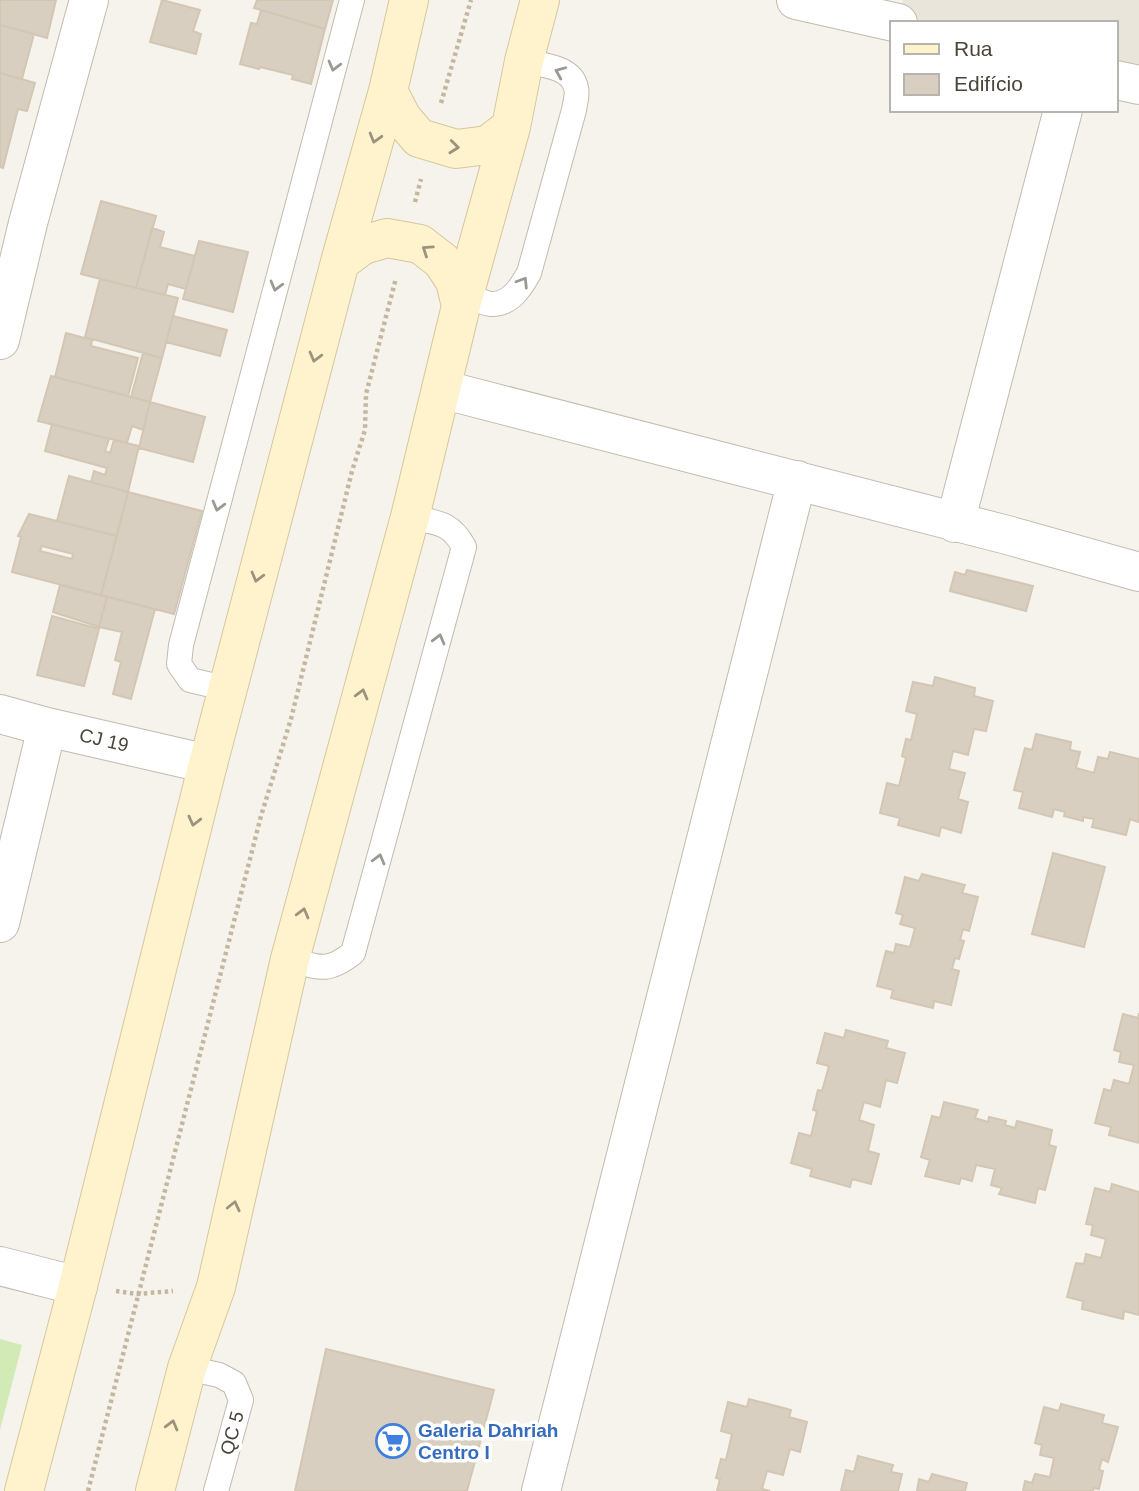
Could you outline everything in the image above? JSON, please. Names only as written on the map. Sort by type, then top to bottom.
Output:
[{"type":"main road","points":[[24,1491],[208,764],[340,262],[388,91],[409,0]]},
{"type":"main road","points":[[155,1491],[187,1368],[216,1287],[290,959],[512,127],[524,61],[540,0]]},
{"type":"main road","points":[[388,91],[402,118],[419,138],[430,142],[456,149],[488,145],[512,127]]},
{"type":"main road","points":[[340,262],[362,245],[387,238],[419,244],[442,261],[464,300]]},
{"type":"street","points":[[0,340],[14,219],[89,0]]},
{"type":"street","points":[[796,0],[890,21]]},
{"type":"street","points":[[898,21],[903,0]]},
{"type":"street","points":[[1118,80],[1139,85]]},
{"type":"street","points":[[956,523],[1062,112]]},
{"type":"street","points":[[441,389],[797,480],[1139,572]]},
{"type":"street","points":[[541,1491],[797,480]]},
{"type":"street","name":"CJ 19","points":[[0,713],[47,727],[208,764]]},
{"type":"street","points":[[0,923],[47,727]]},
{"type":"street","points":[[0,1266],[78,1286]]},
{"type":"lane","points":[[228,690],[190,680],[179,664],[181,645],[352,0]]},
{"type":"lane","points":[[464,300],[491,304],[506,300],[520,290],[529,273],[573,110],[577,89],[572,77],[560,70],[524,61]]},
{"type":"lane","points":[[290,959],[321,968],[338,964],[354,953],[464,547],[457,535],[446,525],[410,517]]},
{"type":"lane","name":"QC 5","points":[[187,1368],[219,1375],[234,1383],[241,1400],[216,1491]]},
{"type":"path","points":[[88,1491],[261,816],[291,719],[349,484],[365,430],[366,394],[430,142],[471,0]]},
{"type":"path","points":[[78,1286],[137,1294],[216,1287]]},
{"type":"shaded area","points":[[903,0],[1139,0],[1139,90],[1118,85],[1118,21],[898,21]]},
{"type":"green space","points":[[0,1339],[22,1345],[0,1430]]},
{"type":"building","points":[[0,0],[56,0],[47,38],[0,25]]},
{"type":"building","points":[[162,0],[200,10],[193,31],[201,34],[196,54],[150,42]]},
{"type":"building","points":[[257,0],[333,0],[325,29],[254,8]]},
{"type":"building","points":[[261,10],[325,29],[311,84],[292,79],[293,75],[240,64],[251,23],[257,24]]},
{"type":"building","points":[[0,25],[34,34],[22,79],[0,73]]},
{"type":"building","points":[[0,73],[35,83],[27,111],[18,109],[3,168],[0,167]]},
{"type":"building","points":[[101,201],[156,216],[136,288],[81,274]]},
{"type":"building","points":[[152,228],[164,232],[160,247],[195,256],[186,289],[168,284],[165,295],[136,288]]},
{"type":"building","points":[[199,241],[248,252],[233,312],[183,299]]},
{"type":"building","points":[[100,279],[178,298],[162,358],[85,337]]},
{"type":"building","points":[[173,316],[227,330],[220,356],[166,342]]},
{"type":"building","points":[[66,333],[92,340],[91,346],[138,358],[128,396],[55,377]]},
{"type":"building","points":[[143,353],[162,358],[150,402],[131,397]]},
{"type":"building","points":[[51,376],[150,402],[143,430],[132,426],[127,443],[38,421]]},
{"type":"building","points":[[150,402],[205,417],[193,462],[139,448]]},
{"type":"building","points":[[52,424],[109,439],[105,451],[110,453],[114,440],[139,446],[128,492],[91,482],[94,471],[105,475],[107,468],[45,451]]},
{"type":"building","points":[[69,476],[128,492],[117,536],[57,521]]},
{"type":"building","points":[[128,492],[202,511],[174,614],[101,595]]},
{"type":"building","points":[[29,514],[117,536],[101,595],[12,572],[21,537],[18,536]],"holes":[[[42,546],[73,554],[72,559],[40,551]]]},
{"type":"building","points":[[967,570],[1033,586],[1026,611],[950,591],[955,572],[965,575]]},
{"type":"building","points":[[60,585],[107,597],[99,627],[53,612]]},
{"type":"building","points":[[107,597],[155,609],[131,699],[113,694],[121,662],[115,660],[122,632],[99,627]]},
{"type":"building","points":[[52,616],[99,629],[84,686],[37,675]]},
{"type":"building","points":[[935,677],[975,688],[974,696],[993,701],[986,731],[974,729],[968,755],[953,751],[949,769],[965,773],[958,799],[968,802],[961,833],[941,827],[939,836],[898,825],[900,818],[880,813],[887,783],[899,786],[906,758],[902,756],[906,739],[911,740],[917,714],[906,711],[913,682],[933,686]]},
{"type":"building","points":[[1036,734],[1071,742],[1070,750],[1080,752],[1076,768],[1094,773],[1098,757],[1108,759],[1110,752],[1139,759],[1139,819],[1138,822],[1130,819],[1126,835],[1092,827],[1094,819],[1083,817],[1083,821],[1064,816],[1065,812],[1054,809],[1052,817],[1019,808],[1023,792],[1014,790],[1025,748],[1032,750]]},
{"type":"building","points":[[1053,853],[1105,867],[1084,947],[1032,934]]},
{"type":"building","points":[[922,874],[965,885],[962,893],[978,897],[969,931],[963,929],[960,940],[964,941],[959,959],[955,958],[952,969],[959,971],[951,1005],[934,1001],[933,1008],[891,998],[893,990],[877,986],[886,951],[894,953],[896,944],[910,947],[915,928],[900,924],[903,915],[896,913],[905,877],[919,881]]},
{"type":"building","points":[[1139,1013],[1139,1143],[1109,1135],[1111,1127],[1095,1123],[1104,1089],[1111,1091],[1114,1080],[1129,1084],[1134,1065],[1119,1062],[1121,1052],[1114,1050],[1123,1014],[1138,1018]]},
{"type":"building","points":[[846,1030],[888,1041],[886,1048],[905,1053],[897,1083],[886,1080],[880,1107],[864,1102],[859,1120],[874,1125],[868,1151],[879,1154],[871,1184],[852,1179],[850,1187],[810,1176],[812,1169],[791,1163],[799,1133],[811,1136],[817,1111],[813,1110],[818,1090],[822,1091],[829,1066],[817,1063],[825,1033],[844,1038]]},
{"type":"building","points":[[944,1102],[978,1110],[975,1118],[988,1122],[989,1117],[1006,1121],[1005,1125],[1015,1128],[1017,1121],[1052,1130],[1049,1145],[1056,1147],[1045,1190],[1038,1188],[1035,1203],[999,1194],[1002,1188],[991,1185],[995,1169],[976,1165],[972,1181],[961,1178],[959,1184],[925,1176],[930,1160],[921,1157],[932,1116],[940,1118]]},
{"type":"building","points":[[1112,1184],[1139,1192],[1139,1315],[1124,1311],[1123,1319],[1082,1309],[1083,1301],[1067,1297],[1076,1263],[1084,1264],[1086,1254],[1101,1258],[1106,1239],[1091,1235],[1093,1225],[1086,1224],[1095,1188],[1110,1192]]},
{"type":"building","name":"Galeria Dahriah Centro I","points":[[326,1349],[494,1390],[467,1491],[295,1491]]},
{"type":"building","points":[[749,1399],[791,1410],[789,1417],[807,1422],[800,1452],[790,1449],[783,1475],[767,1471],[762,1489],[770,1491],[717,1491],[720,1479],[716,1478],[721,1459],[726,1460],[732,1434],[721,1431],[728,1402],[747,1407]]},
{"type":"building","points":[[1061,1404],[1104,1415],[1102,1423],[1118,1427],[1108,1462],[1102,1459],[1099,1470],[1103,1471],[1099,1489],[1023,1491],[1025,1481],[1032,1483],[1035,1474],[1050,1477],[1054,1458],[1040,1455],[1042,1445],[1035,1443],[1044,1407],[1059,1411]]},
{"type":"building","points":[[858,1456],[893,1465],[891,1472],[902,1474],[898,1491],[841,1491],[846,1470],[854,1472]]},
{"type":"building","points":[[932,1474],[967,1483],[965,1491],[917,1491],[919,1479],[929,1482]]},
{"type":"place","name":"Galeria Dahriah Centro I","points":[[393,1441]]}]
